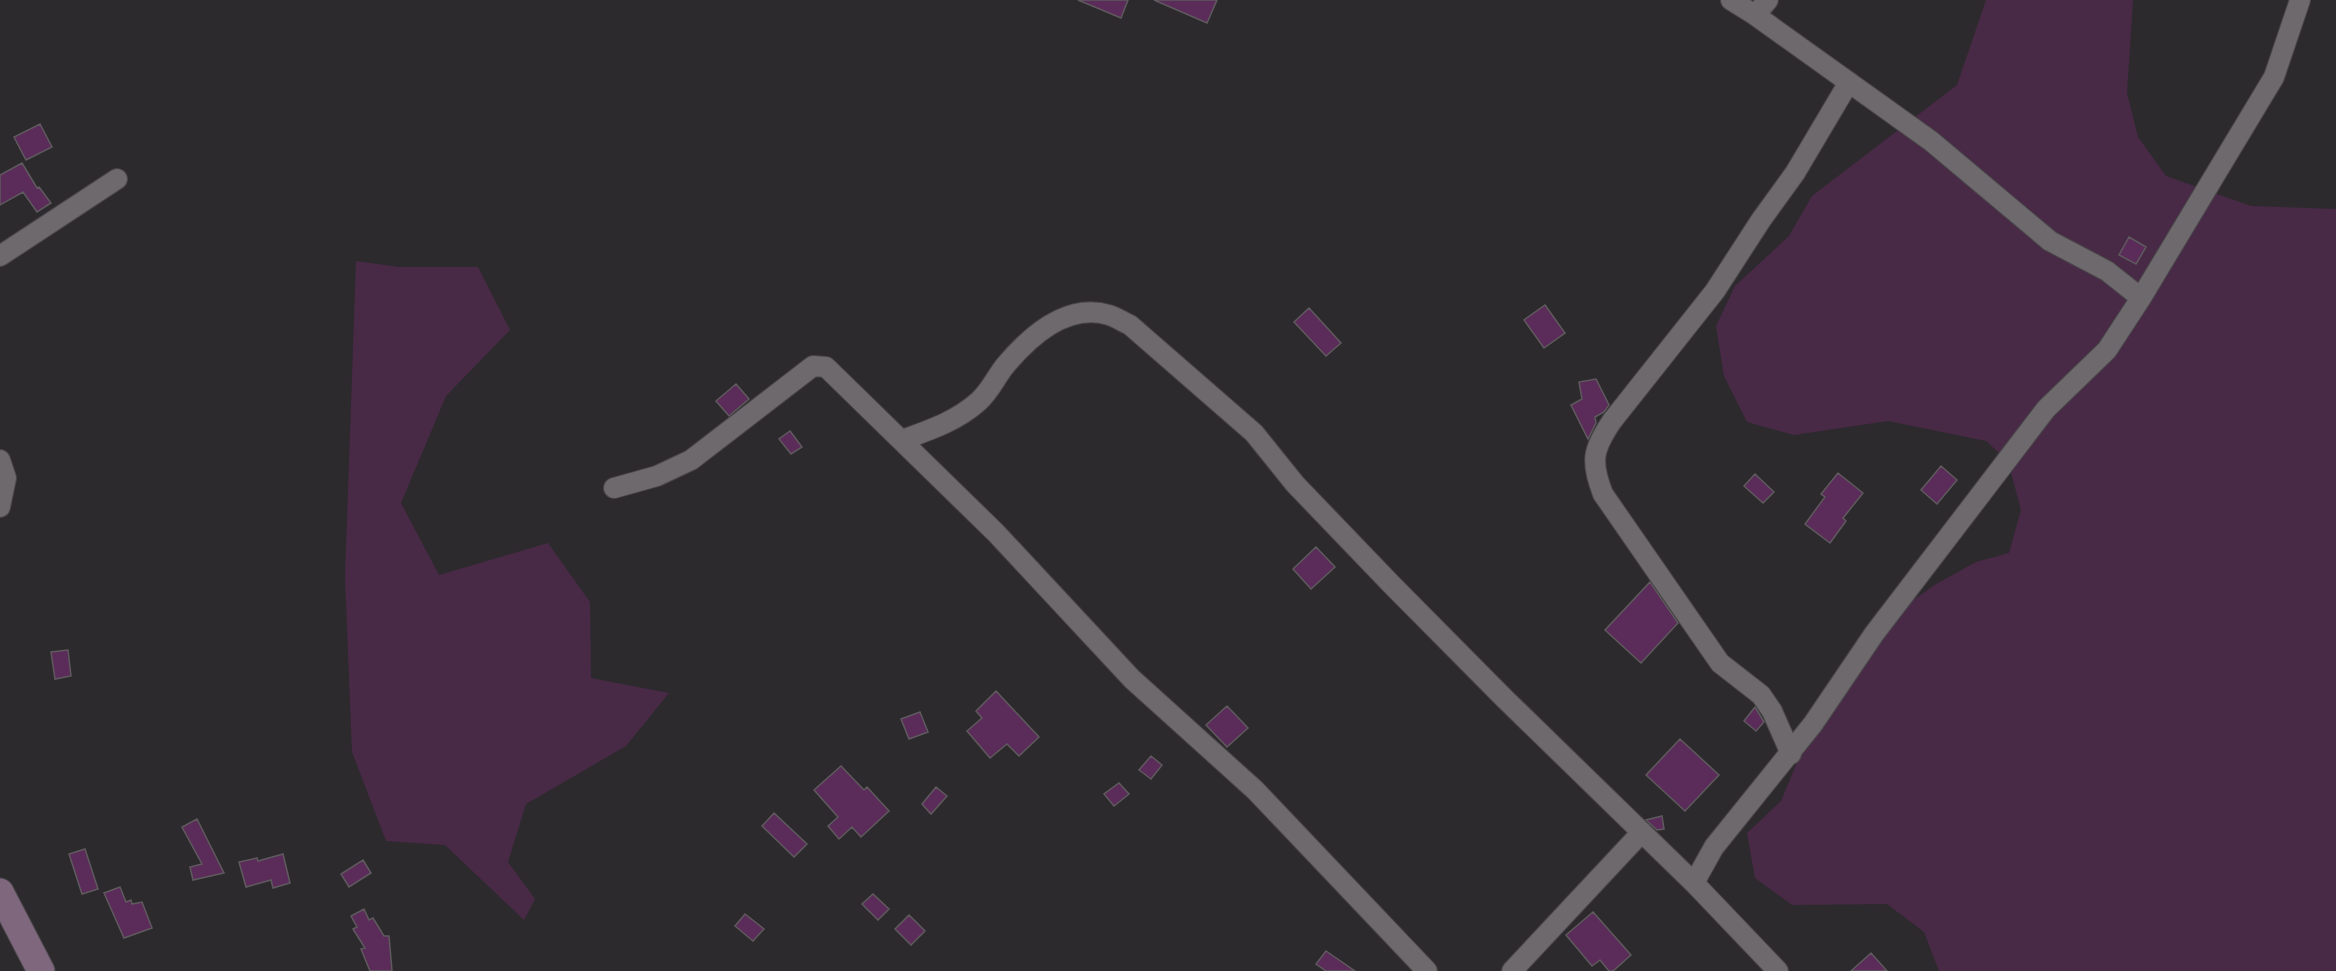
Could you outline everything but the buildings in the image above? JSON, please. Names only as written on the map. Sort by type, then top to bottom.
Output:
[{"type":"main road","points":[[0,892],[41,971]]},
{"type":"street","points":[[1731,0],[1762,7],[1849,82],[1931,141],[2050,241],[2107,271],[2141,298]]},
{"type":"street","points":[[1694,882],[1714,847],[1791,754],[1874,634],[2046,410],[2107,350],[2141,298],[2274,77],[2300,0]]},
{"type":"street","points":[[1791,754],[1772,711],[1761,695],[1720,663],[1603,494],[1596,476],[1595,458],[1599,441],[1612,421],[1715,291],[1795,173],[1849,82]]},
{"type":"street","points":[[0,256],[117,179]]},
{"type":"street","points":[[902,440],[943,426],[969,409],[990,391],[1002,370],[1025,343],[1050,324],[1070,316],[1094,313],[1109,315],[1130,325],[1254,433],[1295,484],[1392,585],[1504,698],[1694,882],[1778,971]]},
{"type":"street","points":[[614,488],[657,476],[691,460],[813,366],[826,367],[996,533],[1132,679],[1255,790],[1427,971]]},
{"type":"street","points":[[0,460],[6,478],[0,507]]},
{"type":"street","points":[[1512,971],[1642,832]]},
{"type":"shaded area","points":[[1986,0],[2133,0],[2127,93],[2138,137],[2166,176],[2251,206],[2336,209],[2336,971],[1939,971],[1924,932],[1887,904],[1792,905],[1755,878],[1747,833],[1781,801],[1813,724],[1898,611],[1936,584],[1976,562],[2009,553],[2021,510],[2008,461],[1986,441],[1888,421],[1794,435],[1747,422],[1724,376],[1716,326],[1735,286],[1789,236],[1812,196],[1957,85]]},
{"type":"shaded area","points":[[356,261],[399,267],[478,267],[510,330],[446,396],[401,503],[439,575],[548,543],[590,602],[591,678],[669,693],[626,746],[526,804],[508,862],[535,899],[524,920],[445,845],[386,841],[352,752],[345,577]]}]
